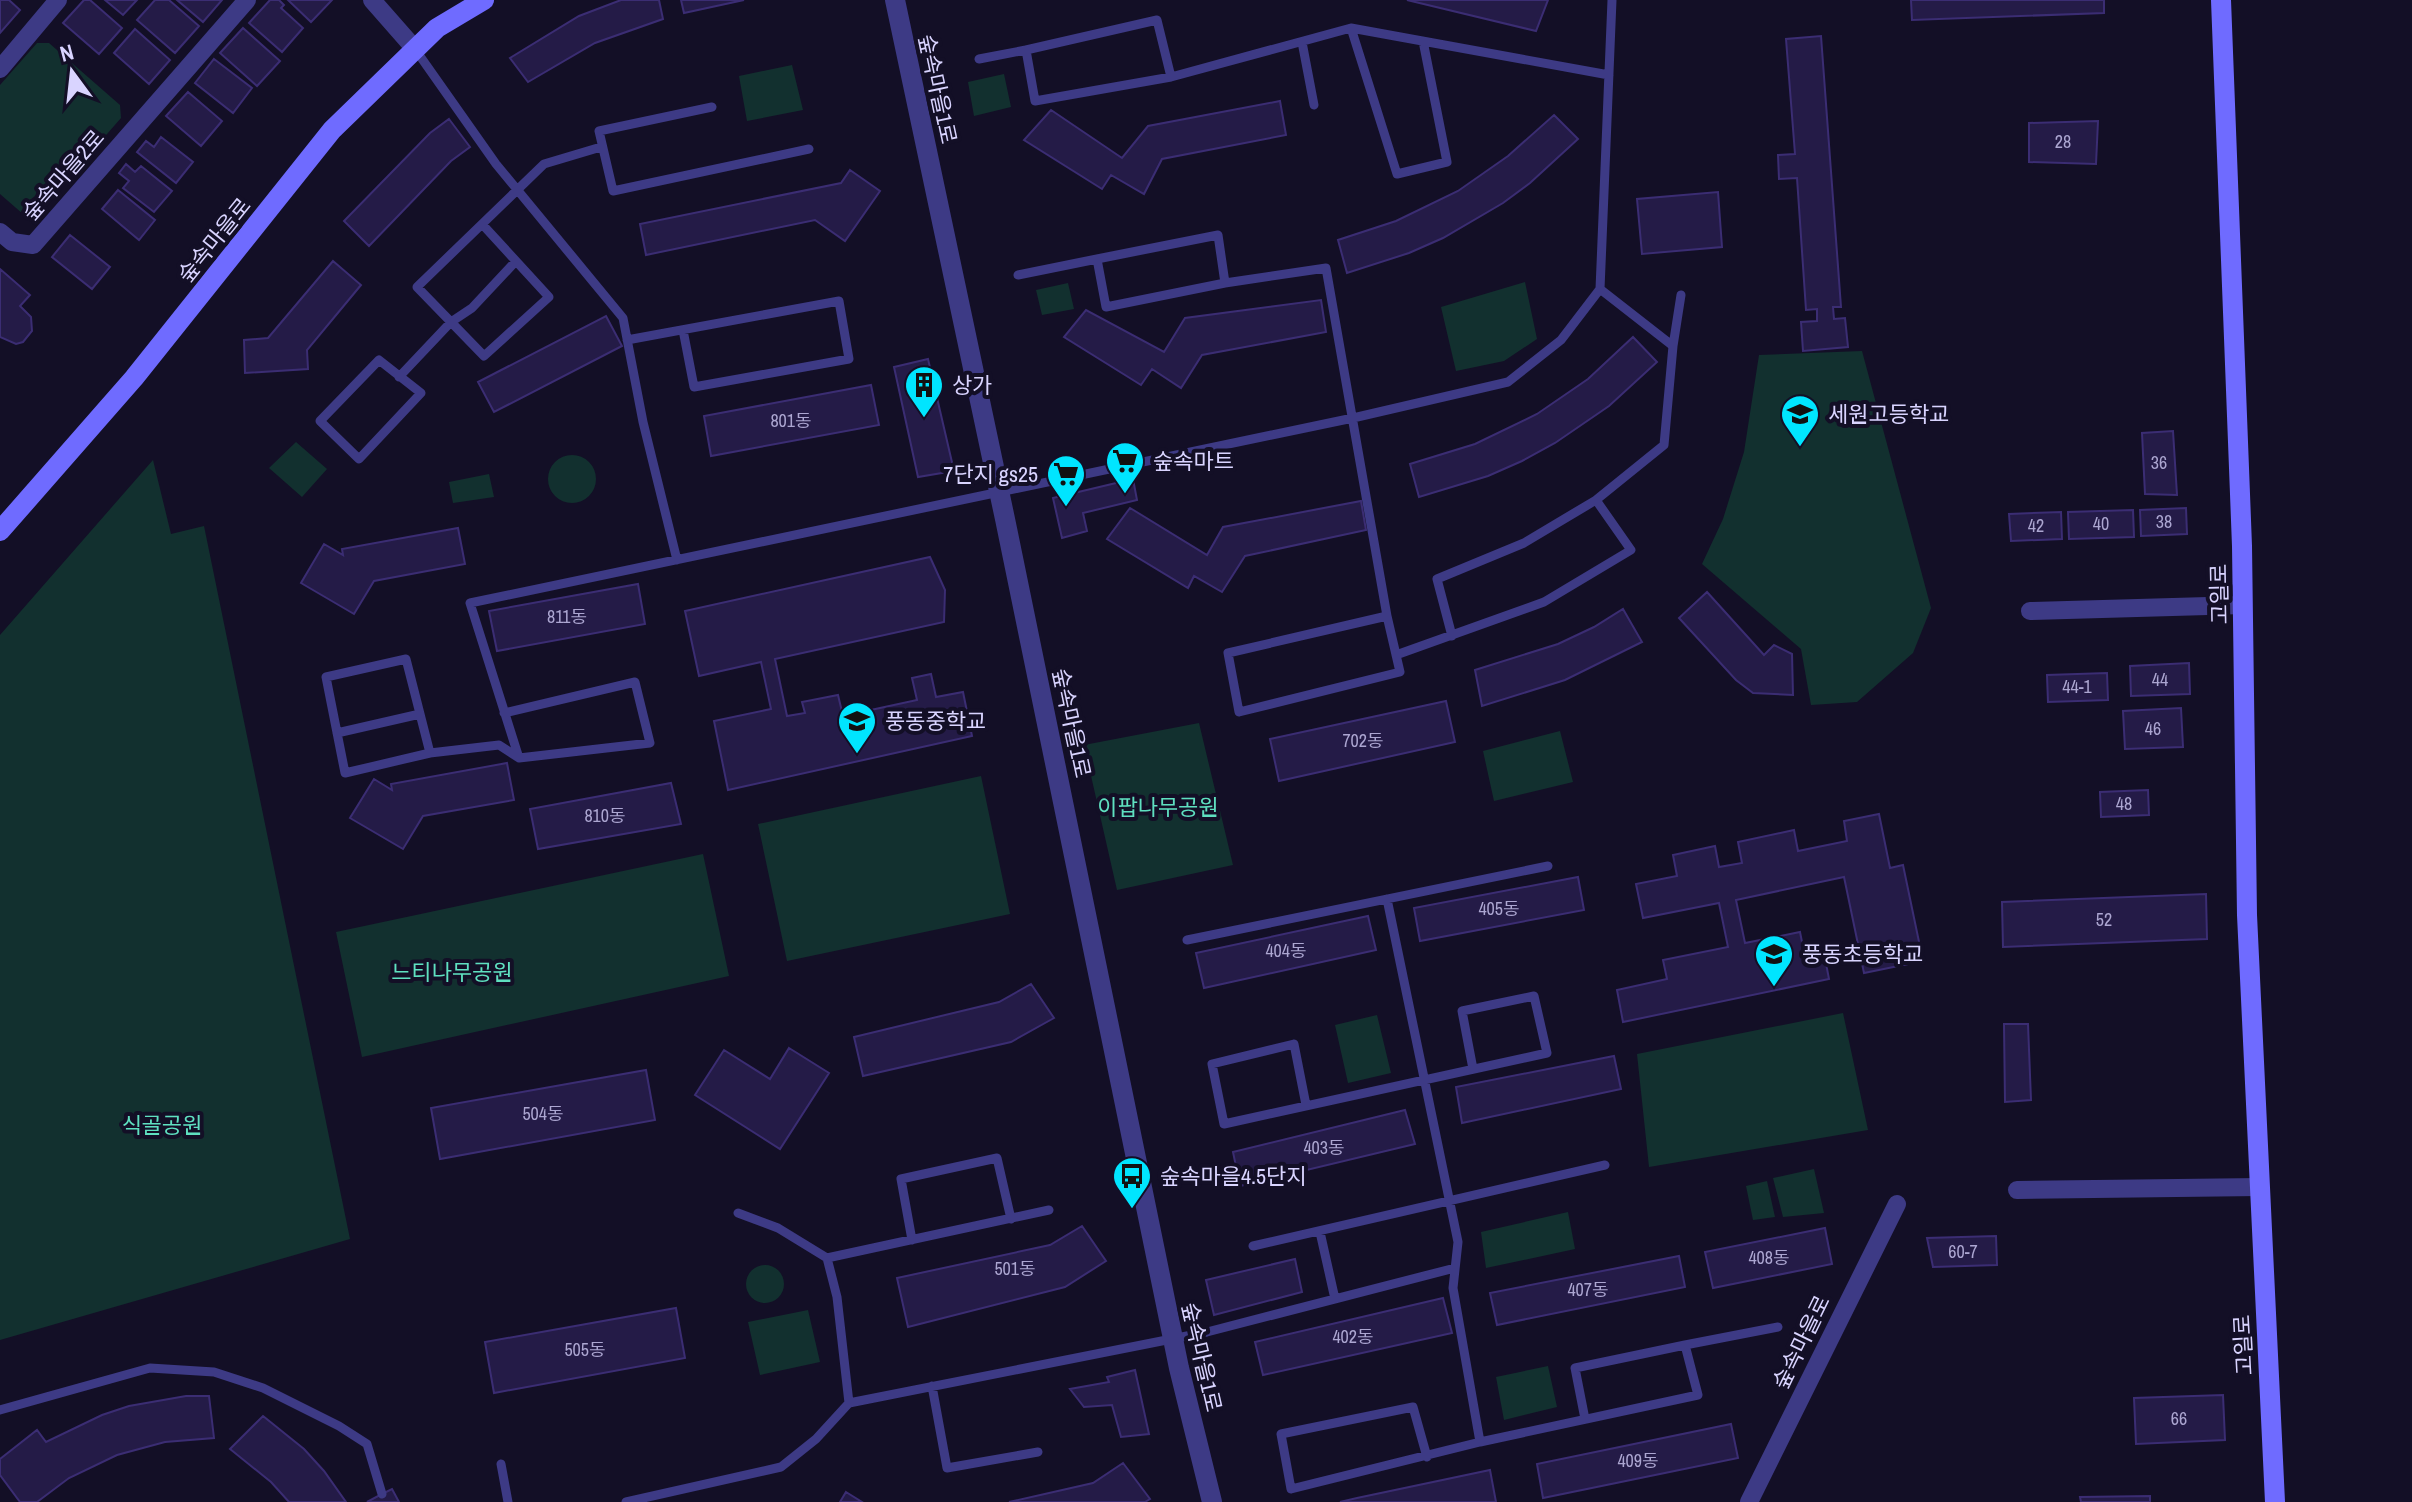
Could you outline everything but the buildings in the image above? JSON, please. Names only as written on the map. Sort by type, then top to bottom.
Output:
[{"type":"main road","name":"숲속마을로","points":[[0,531],[134,378],[332,130],[437,28],[484,0]]},
{"type":"main road","name":"고일로","points":[[2221,0],[2243,605],[2247,915],[2275,1502]]},
{"type":"street","points":[[0,69],[58,0]]},
{"type":"street","name":"숲속마을2로","points":[[0,232],[12,242],[33,245],[247,0]]},
{"type":"street","points":[[372,0],[415,49]]},
{"type":"street","name":"숲속마을1로","points":[[895,0],[1000,493],[1173,1339],[1212,1502]]},
{"type":"street","points":[[2030,611],[2243,605]]},
{"type":"street","points":[[2017,1190],[2260,1187]]},
{"type":"street","name":"숲속마을로","points":[[1749,1502],[1897,1204]]},
{"type":"lane","points":[[519,758],[470,603],[1353,418],[1508,382],[1561,340],[1600,289],[1612,0]]},
{"type":"lane","points":[[979,59],[1157,20],[1171,77]]},
{"type":"lane","points":[[1026,50],[1035,101],[1171,77],[1351,28],[1609,75]]},
{"type":"lane","points":[[1351,28],[1397,174],[1447,162],[1423,41]]},
{"type":"lane","points":[[1302,42],[1314,105]]},
{"type":"lane","points":[[415,49],[496,164],[623,318],[643,422],[677,560]]},
{"type":"lane","points":[[712,107],[599,131],[613,191],[809,149]]},
{"type":"lane","points":[[482,224],[549,297],[484,356],[417,287],[517,190],[544,164],[601,147]]},
{"type":"lane","points":[[1018,275],[1218,235],[1225,283]]},
{"type":"lane","points":[[1097,259],[1106,307],[1225,283],[1326,268],[1387,616],[1400,672],[1239,712],[1228,653],[1387,616]]},
{"type":"lane","points":[[399,377],[451,322],[472,308],[516,261]]},
{"type":"lane","points":[[1600,289],[1673,346]]},
{"type":"lane","points":[[1452,636],[1437,579],[1524,543],[1596,500],[1664,445],[1681,295]]},
{"type":"lane","points":[[627,340],[839,301],[849,359],[694,387],[683,330]]},
{"type":"lane","points":[[379,360],[399,377],[421,393],[359,459],[320,421],[379,360]]},
{"type":"lane","points":[[1396,655],[1544,602],[1631,550],[1596,500]]},
{"type":"lane","points":[[430,753],[406,659],[326,677],[345,773],[430,753],[499,745],[519,758],[650,743],[635,682],[504,713]]},
{"type":"lane","points":[[337,733],[420,714]]},
{"type":"lane","points":[[1187,940],[1548,866]]},
{"type":"lane","points":[[1387,899],[1458,1242],[1453,1288],[1480,1442]]},
{"type":"lane","points":[[1306,1105],[1294,1044],[1212,1064],[1224,1124],[1547,1053],[1534,996],[1462,1011],[1473,1069]]},
{"type":"lane","points":[[912,1240],[901,1179],[997,1158],[1011,1219]]},
{"type":"lane","points":[[1253,1246],[1605,1165]]},
{"type":"lane","points":[[738,1213],[778,1228],[827,1258],[1049,1210]]},
{"type":"lane","points":[[1320,1232],[1335,1299]]},
{"type":"lane","points":[[827,1258],[837,1297],[849,1403]]},
{"type":"lane","points":[[626,1502],[781,1467],[816,1439],[849,1403],[1173,1339],[1455,1268]]},
{"type":"lane","points":[[1585,1419],[1575,1368],[1778,1327]]},
{"type":"lane","points":[[1427,1457],[1413,1407],[1281,1434],[1291,1489],[1427,1457],[1480,1442],[1698,1395],[1685,1345]]},
{"type":"lane","points":[[0,1410],[150,1368],[214,1372],[263,1388],[339,1426],[367,1444],[382,1494]]},
{"type":"lane","points":[[932,1386],[947,1468],[1038,1452]]},
{"type":"lane","points":[[501,1464],[508,1502]]},
{"type":"green space","points":[[37,43],[49,43],[120,105],[121,118],[31,221],[0,194],[0,85]]},
{"type":"green space","points":[[792,65],[803,110],[747,121],[739,76]]},
{"type":"green space","points":[[1004,74],[1011,107],[974,116],[968,82]]},
{"type":"green space","points":[[1525,282],[1537,339],[1504,361],[1456,371],[1441,307]]},
{"type":"green space","points":[[1068,283],[1074,309],[1042,315],[1036,290]]},
{"type":"green space","points":[[1862,351],[1931,608],[1913,653],[1857,702],[1811,705],[1801,649],[1702,564],[1723,519],[1744,452],[1759,355]]},
{"type":"green space","points":[[296,442],[327,469],[302,497],[269,468]]},
{"type":"green space","points":[[572,455],[589,462],[596,479],[589,496],[572,503],[555,496],[548,479],[555,462]]},
{"type":"green space","name":"식골공원","points":[[153,460],[171,534],[204,526],[350,1239],[0,1340],[0,635]]},
{"type":"green space","points":[[489,474],[494,497],[453,503],[449,482]]},
{"type":"green space","name":"이팝나무공원","points":[[1199,723],[1233,865],[1117,890],[1084,745]]},
{"type":"green space","points":[[1560,731],[1573,782],[1494,801],[1483,751]]},
{"type":"green space","points":[[981,776],[1010,914],[787,961],[758,824]]},
{"type":"green space","name":"느티나무공원","points":[[703,854],[729,976],[362,1057],[336,932]]},
{"type":"green space","points":[[1843,1013],[1868,1130],[1649,1167],[1637,1054]]},
{"type":"green space","points":[[1377,1015],[1391,1073],[1348,1083],[1335,1025]]},
{"type":"green space","points":[[1814,1169],[1824,1213],[1783,1217],[1773,1178]]},
{"type":"green space","points":[[1767,1181],[1775,1217],[1753,1220],[1746,1186]]},
{"type":"green space","points":[[1568,1212],[1575,1249],[1486,1268],[1481,1232]]},
{"type":"green space","points":[[765,1265],[778,1271],[784,1284],[778,1297],[765,1303],[752,1297],[746,1284],[752,1271]]},
{"type":"green space","points":[[808,1310],[820,1362],[760,1375],[748,1322]]},
{"type":"green space","points":[[1548,1366],[1557,1407],[1504,1420],[1496,1377]]},
{"type":"place","name":"상가","points":[[924,419]]},
{"type":"place","name":"세원고등학교","points":[[1800,448]]},
{"type":"place","name":"숲속마트","points":[[1125,495]]},
{"type":"place","name":"7단지 gs25","points":[[1066,508]]},
{"type":"place","name":"풍동중학교","points":[[857,755]]},
{"type":"place","name":"풍동초등학교","points":[[1774,988]]},
{"type":"place","name":"숲속마을4.5단지","points":[[1132,1210]]}]
